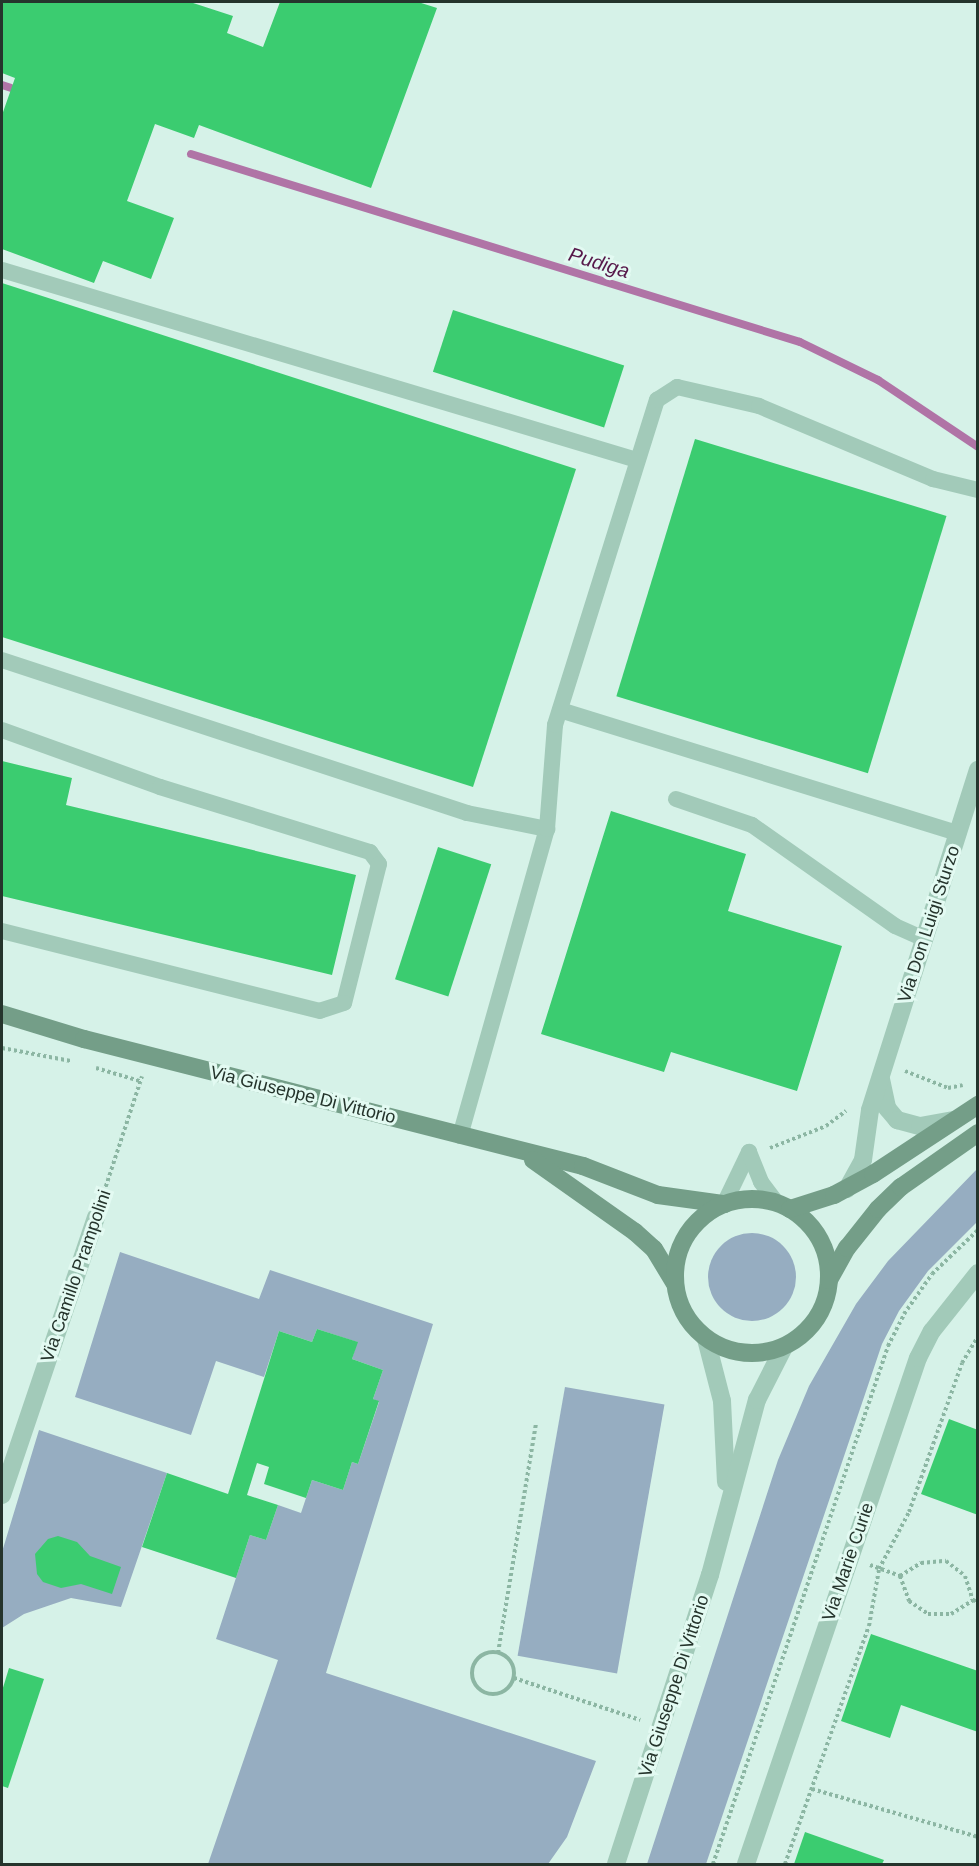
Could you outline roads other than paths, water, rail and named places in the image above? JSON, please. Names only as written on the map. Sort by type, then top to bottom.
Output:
[{"type":"street","name":"Via Don Luigi Sturzo","points":[[847,1189],[863,1160],[870,1110],[978,770]]},
{"type":"street","name":"Via Giuseppe Di Vittorio","points":[[2,1014],[84,1039],[583,1167],[658,1195],[724,1204]]},
{"type":"street","name":"Via Giuseppe Di Vittorio","points":[[2,1023],[84,1039]]},
{"type":"street","points":[[880,1077],[887,1108],[897,1120],[920,1126],[956,1120]]},
{"type":"street","points":[[978,1105],[847,1189],[784,1206],[749,1199],[724,1204],[709,1211],[686,1236],[677,1259],[674,1283],[685,1315],[706,1339],[736,1352],[752,1354],[784,1347],[811,1326],[820,1312],[829,1280],[847,1248],[878,1209],[901,1187],[978,1133]]},
{"type":"street","name":"Via Giuseppe Di Vittorio","points":[[522,1153],[635,1232],[654,1249],[674,1283]]},
{"type":"street","points":[[784,1206],[815,1232],[828,1263],[829,1280]]},
{"type":"street","name":"Via Camillo Prampolini","points":[[2,1495],[96,1217]]},
{"type":"street","name":"Via Marie Curie","points":[[746,1864],[918,1358],[932,1331],[978,1273]]},
{"type":"street","name":"Via Giuseppe Di Vittorio","points":[[706,1339],[722,1401],[726,1506]]},
{"type":"street","name":"Via Giuseppe Di Vittorio","points":[[616,1864],[711,1575],[726,1506],[757,1400],[784,1347]]},
{"type":"lane","points":[[2,270],[637,460]]},
{"type":"lane","points":[[460,1136],[547,829],[560,710],[657,400],[677,387],[759,406],[933,479],[978,490]]},
{"type":"lane","points":[[2,660],[467,813],[547,829]]},
{"type":"lane","points":[[560,710],[958,833]]},
{"type":"lane","points":[[2,730],[160,787],[370,852],[379,864],[344,1003],[320,1011],[2,931]]},
{"type":"lane","points":[[676,799],[752,825],[895,926],[924,939]]},
{"type":"lane","points":[[724,1204],[749,1145],[761,1182],[784,1206]]},
{"type":"waterway","name":"Pudiga","points":[[2,85],[11,88]]},
{"type":"waterway","name":"Pudiga","points":[[191,154],[800,342],[878,380],[978,447]]}]
